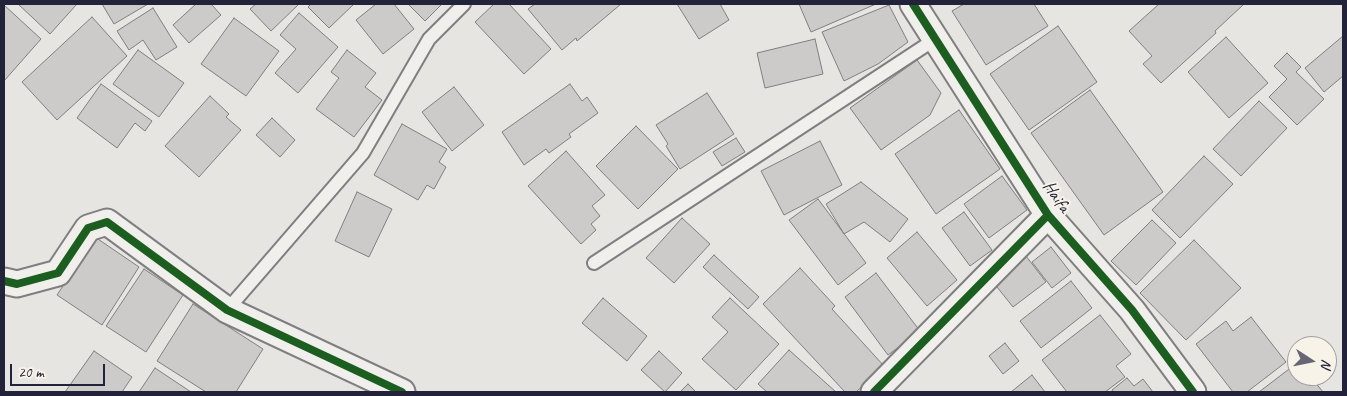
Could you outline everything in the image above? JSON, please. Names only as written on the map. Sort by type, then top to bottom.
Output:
[{"type":"street","name":"Haifa","points":[[913,4],[1048,215],[1132,310],[1193,392]]},
{"type":"street","points":[[874,392],[1048,215]]},
{"type":"street","points":[[4,281],[17,284],[58,273],[88,228],[107,222],[227,310],[402,392]]},
{"type":"lane","points":[[227,310],[363,153],[429,38],[464,4]]},
{"type":"lane","points":[[594,263],[936,38]]},
{"type":"building","points":[[18,4],[77,4],[50,34]]},
{"type":"building","points":[[102,4],[148,4],[114,24]]},
{"type":"building","points":[[196,4],[211,4],[221,15],[189,43],[173,25]]},
{"type":"building","points":[[256,4],[299,4],[271,31],[250,9]]},
{"type":"building","points":[[311,4],[354,4],[329,28],[308,7]]},
{"type":"building","points":[[376,4],[394,4],[414,29],[383,54],[356,20]]},
{"type":"building","points":[[408,4],[442,4],[425,21]]},
{"type":"building","points":[[494,4],[509,4],[551,49],[524,74],[475,22]]},
{"type":"building","points":[[535,4],[621,4],[577,41],[576,38],[562,50],[528,9]]},
{"type":"building","points":[[677,4],[720,4],[729,20],[699,39]]},
{"type":"building","points":[[799,4],[876,4],[811,32]]},
{"type":"building","points":[[964,4],[1034,4],[1048,26],[986,65],[952,11]]},
{"type":"building","points":[[1159,4],[1243,5],[1215,31],[1216,33],[1161,83],[1143,64],[1152,56],[1129,31]]},
{"type":"building","points":[[4,5],[41,39],[4,81]]},
{"type":"building","points":[[889,5],[908,42],[878,64],[844,81],[822,32]]},
{"type":"building","points":[[153,8],[177,47],[156,60],[143,40],[129,50],[117,31]]},
{"type":"building","points":[[299,13],[338,47],[298,93],[275,73],[296,49],[280,35]]},
{"type":"building","points":[[92,17],[127,56],[57,120],[22,82]]},
{"type":"building","points":[[234,18],[279,51],[246,96],[201,64]]},
{"type":"building","points":[[1058,26],[1097,82],[1029,130],[990,74]]},
{"type":"building","points":[[1343,36],[1343,76],[1324,92],[1305,68]]},
{"type":"building","points":[[1226,37],[1268,83],[1229,118],[1188,72]]},
{"type":"building","points":[[815,39],[823,74],[765,88],[757,53]]},
{"type":"building","points":[[138,50],[184,83],[159,117],[113,84]]},
{"type":"building","points":[[347,50],[376,73],[365,87],[382,100],[354,137],[316,109],[339,78],[331,72]]},
{"type":"building","points":[[1287,53],[1301,67],[1296,72],[1324,99],[1297,125],[1269,97],[1287,79],[1274,66]]},
{"type":"building","points":[[917,60],[941,93],[930,115],[881,150],[850,108]]},
{"type":"building","points":[[101,84],[152,121],[145,131],[135,123],[117,148],[77,118]]},
{"type":"building","points":[[570,84],[582,101],[587,97],[598,113],[569,134],[571,137],[549,153],[546,149],[524,165],[502,132]]},
{"type":"building","points":[[454,87],[484,125],[452,151],[422,112]]},
{"type":"building","points":[[1090,90],[1163,192],[1104,235],[1031,133]]},
{"type":"building","points":[[707,93],[734,134],[680,169],[656,125]]},
{"type":"building","points":[[210,96],[229,114],[226,117],[241,130],[199,177],[165,146]]},
{"type":"building","points":[[1259,101],[1287,128],[1241,176],[1213,149]]},
{"type":"building","points":[[959,110],[1000,169],[936,214],[895,154]]},
{"type":"building","points":[[272,118],[295,140],[280,157],[256,135]]},
{"type":"building","points":[[402,124],[447,149],[439,162],[446,167],[434,189],[427,185],[418,200],[374,175]]},
{"type":"building","points":[[636,126],[678,169],[638,209],[596,166]]},
{"type":"building","points":[[736,138],[745,152],[722,166],[713,152]]},
{"type":"building","points":[[820,141],[842,185],[784,215],[761,171]]},
{"type":"building","points":[[566,151],[605,195],[592,206],[600,216],[591,224],[596,230],[581,244],[528,186]]},
{"type":"building","points":[[1204,156],[1233,184],[1180,238],[1152,210]]},
{"type":"building","points":[[1002,176],[1027,210],[989,238],[964,204]]},
{"type":"building","points":[[861,182],[908,219],[890,242],[864,222],[844,234],[826,204]]},
{"type":"building","points":[[357,192],[392,209],[369,257],[335,241]]},
{"type":"building","points":[[818,199],[866,263],[838,285],[789,220]]},
{"type":"building","points":[[964,212],[992,250],[970,266],[942,228]]},
{"type":"building","points":[[682,218],[710,244],[674,283],[646,258]]},
{"type":"building","points":[[1152,220],[1176,243],[1136,285],[1111,261]]},
{"type":"building","points":[[917,232],[957,280],[927,306],[887,258]]},
{"type":"building","points":[[95,237],[139,267],[102,325],[57,295]]},
{"type":"building","points":[[1194,240],[1241,288],[1186,340],[1140,293]]},
{"type":"building","points":[[1051,247],[1071,273],[1052,288],[1032,262]]},
{"type":"building","points":[[714,255],[759,297],[748,309],[703,267]]},
{"type":"building","points":[[1026,256],[1046,282],[1013,307],[993,282]]},
{"type":"building","points":[[800,268],[835,306],[832,309],[884,366],[856,392],[845,392],[763,304]]},
{"type":"building","points":[[144,269],[183,295],[146,352],[106,326]]},
{"type":"building","points":[[876,273],[920,331],[888,355],[845,297]]},
{"type":"building","points":[[1071,281],[1092,308],[1041,348],[1020,321]]},
{"type":"building","points":[[603,298],[647,336],[627,361],[582,323]]},
{"type":"building","points":[[730,298],[779,344],[736,390],[702,359],[728,332],[712,317]]},
{"type":"building","points":[[193,304],[263,349],[236,392],[206,392],[157,361]]},
{"type":"building","points":[[1100,315],[1131,354],[1116,366],[1125,377],[1105,392],[1067,392],[1042,360]]},
{"type":"building","points":[[1251,317],[1286,362],[1247,392],[1233,392],[1196,344],[1226,321],[1233,331]]},
{"type":"building","points":[[1005,343],[1019,361],[1003,374],[989,356]]},
{"type":"building","points":[[789,350],[836,392],[767,392],[758,384]]},
{"type":"building","points":[[94,351],[132,377],[122,392],[65,392]]},
{"type":"building","points":[[659,351],[682,373],[665,392],[641,370]]},
{"type":"building","points":[[155,368],[191,392],[139,392]]},
{"type":"building","points":[[1287,371],[1287,386],[1318,386],[1323,392],[1259,392]]},
{"type":"building","points":[[1032,375],[1045,392],[1011,392]]},
{"type":"building","points":[[1127,378],[1134,386],[1143,379],[1153,392],[1113,392],[1112,390]]},
{"type":"building","points":[[688,384],[696,392],[680,392]]},
{"type":"cycle path","points":[[913,4],[1048,215],[1132,310],[1193,392]]},
{"type":"cycle path","points":[[874,392],[1048,215]]},
{"type":"cycle path","points":[[4,281],[17,284],[58,273],[88,228],[107,222],[227,310],[402,392]]}]
